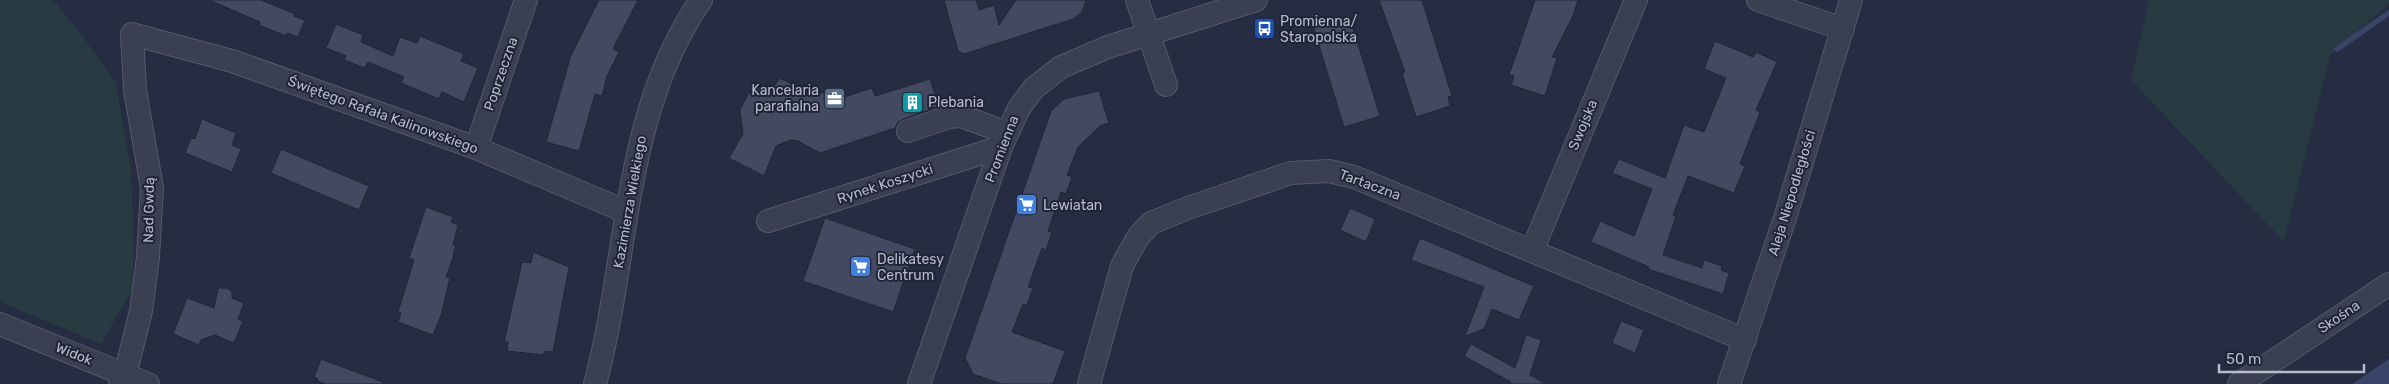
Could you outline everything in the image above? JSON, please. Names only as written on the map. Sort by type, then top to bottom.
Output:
[{"type":"street","name":"Poprzeczna","points":[[476,148],[526,0]]},
{"type":"street","name":"Kazimierza Wielkiego","points":[[595,384],[614,298],[636,158],[650,104],[673,48],[701,0]]},
{"type":"street","points":[[1137,0],[1147,36],[1166,85]]},
{"type":"street","name":"Promienna","points":[[919,384],[1004,140],[1026,98],[1051,73],[1072,62],[1108,47],[1256,0]]},
{"type":"street","name":"Swojska","points":[[1532,251],[1636,0]]},
{"type":"street","points":[[1758,0],[1842,29]]},
{"type":"street","name":"Aleja Niepodległości","points":[[1730,384],[1851,0]]},
{"type":"street","name":"Świętego Rafała Kalinowskiego","points":[[132,34],[232,61],[476,148],[627,212]]},
{"type":"street","name":"Nad Gwdą","points":[[122,379],[141,311],[148,257],[152,188],[135,90],[132,34]]},
{"type":"street","points":[[908,131],[961,116],[1004,140]]},
{"type":"street","name":"Rynek Koszycki","points":[[768,221],[1004,140]]},
{"type":"street","name":"Tartaczna","points":[[1089,384],[1122,266],[1138,237],[1152,223],[1188,208],[1291,173],[1313,170],[1348,175],[1745,340]]},
{"type":"street","name":"Skośna","points":[[2239,384],[2389,284]]},
{"type":"street","name":"Widok","points":[[0,324],[122,379],[148,384]]},
{"type":"shaded area","points":[[0,0],[53,0],[81,34],[116,83],[131,168],[134,248],[132,289],[101,344],[0,302]]},
{"type":"shaded area","points":[[2149,0],[2389,0],[2389,4],[2330,55],[2284,242],[2131,80]]},
{"type":"water","points":[[2389,359],[2389,384],[2352,384]]},
{"type":"building","points":[[209,0],[261,0],[305,20],[298,37],[287,33],[286,36],[259,25],[260,22]]},
{"type":"building","points":[[599,0],[638,0],[613,49],[619,52],[607,76],[602,96],[595,94],[579,151],[546,142],[571,55]]},
{"type":"building","points":[[944,0],[976,0],[979,10],[994,5],[999,25],[1016,0],[1086,0],[1082,12],[1073,19],[964,54],[958,51]]},
{"type":"building","points":[[1379,0],[1422,0],[1452,96],[1448,97],[1450,106],[1416,117],[1402,73],[1405,72]]},
{"type":"building","points":[[1535,0],[1578,0],[1573,16],[1552,57],[1557,58],[1545,96],[1511,85],[1514,76],[1509,75]]},
{"type":"building","points":[[1349,15],[1380,116],[1344,127],[1313,26]]},
{"type":"building","points":[[336,24],[363,35],[361,42],[393,56],[400,37],[417,43],[420,36],[464,54],[461,61],[478,68],[464,102],[442,92],[439,99],[401,83],[404,77],[368,62],[365,68],[344,60],[346,56],[326,48]]},
{"type":"building","points":[[1715,41],[1753,57],[1756,52],[1777,62],[1756,110],[1760,112],[1740,164],[1745,166],[1734,193],[1688,176],[1673,215],[1676,216],[1663,255],[1702,268],[1704,260],[1722,266],[1721,270],[1729,273],[1723,294],[1648,269],[1649,267],[1591,242],[1600,221],[1634,236],[1652,189],[1612,173],[1619,159],[1665,178],[1684,125],[1704,132],[1726,78],[1704,69]]},
{"type":"building","points":[[780,78],[813,95],[839,88],[841,98],[872,88],[875,96],[930,79],[939,106],[898,122],[895,128],[820,153],[798,141],[790,140],[776,146],[764,176],[729,158],[743,134],[740,110],[748,94],[758,88],[775,85]]},
{"type":"building","points":[[1099,91],[1109,123],[1100,126],[1078,147],[1067,175],[1072,177],[1066,194],[1061,192],[1048,231],[1052,232],[1046,250],[1042,248],[1028,287],[1033,288],[1027,305],[1023,304],[1012,332],[1065,351],[1053,384],[1002,384],[973,374],[965,358],[1051,111],[1064,99]]},
{"type":"building","points":[[202,119],[236,133],[232,145],[241,149],[232,172],[185,153],[191,138],[195,139]]},
{"type":"building","points":[[281,149],[369,186],[359,210],[271,173]]},
{"type":"building","points":[[426,207],[453,217],[451,222],[458,225],[453,245],[456,246],[454,255],[446,277],[450,278],[441,315],[433,335],[398,322],[401,313],[398,312],[414,260],[409,258]]},
{"type":"building","points":[[1350,208],[1375,219],[1366,242],[1340,230]]},
{"type":"building","points":[[825,218],[915,249],[893,312],[803,281]]},
{"type":"building","points":[[1420,238],[1534,286],[1519,320],[1492,309],[1484,329],[1465,336],[1484,287],[1411,260]]},
{"type":"building","points":[[533,252],[569,267],[553,352],[545,351],[543,355],[507,351],[508,342],[504,342],[522,262],[531,263]]},
{"type":"building","points":[[218,288],[227,288],[232,292],[232,298],[244,303],[238,319],[243,321],[234,343],[215,335],[201,340],[199,345],[173,334],[187,298],[214,308]]},
{"type":"building","points":[[1621,321],[1644,330],[1635,353],[1612,343]]},
{"type":"building","points":[[1526,335],[1541,340],[1530,375],[1546,384],[1510,384],[1511,382],[1464,356],[1471,344],[1515,368]]},
{"type":"building","points":[[321,359],[383,382],[383,384],[326,384],[317,381],[318,379],[314,377]]},
{"type":"waterway","points":[[2337,49],[2389,13]]},
{"type":"place","name":"Promienna/ Staropolska","points":[[1264,29]]},
{"type":"place","name":"Kancelaria parafialna","points":[[835,98]]},
{"type":"place","name":"Plebania","points":[[912,102]]},
{"type":"place","name":"Lewiatan","points":[[1027,205]]},
{"type":"place","name":"Delikatesy Centrum","points":[[861,267]]}]
